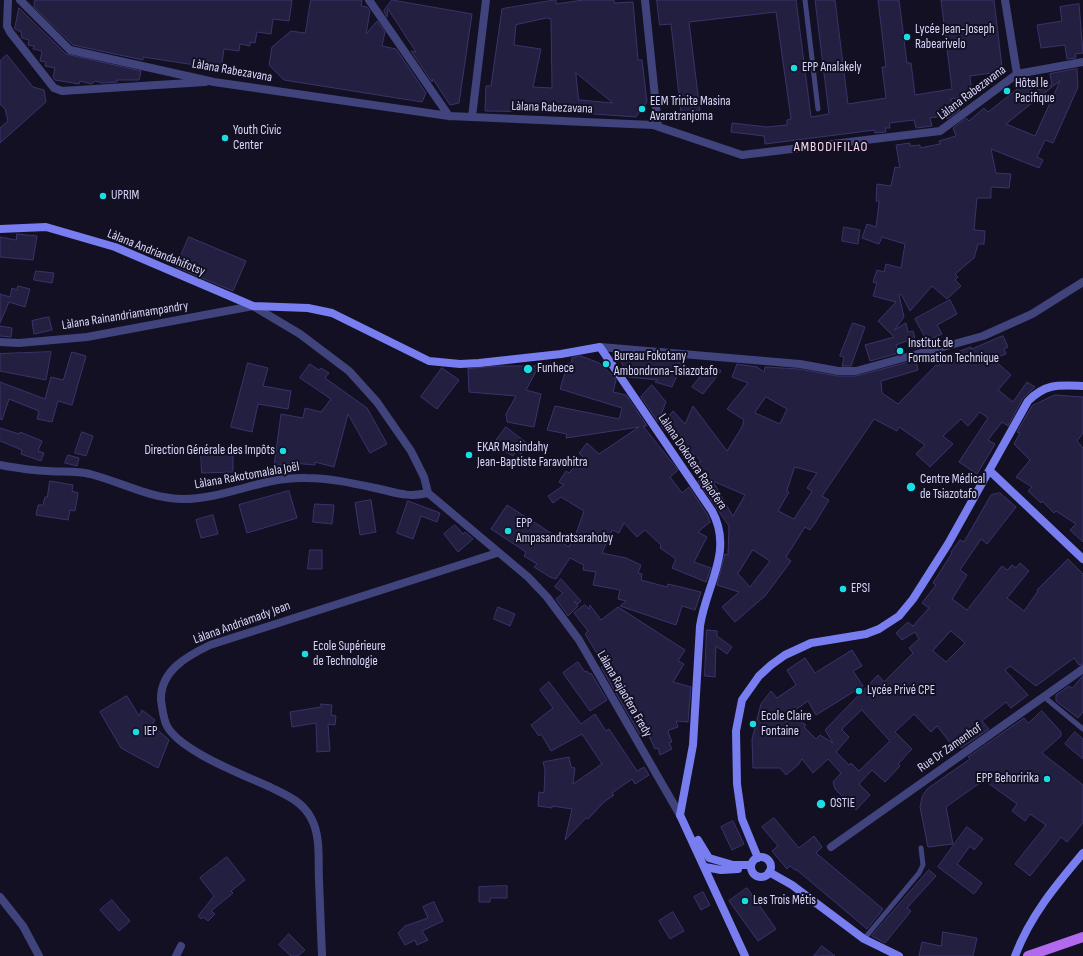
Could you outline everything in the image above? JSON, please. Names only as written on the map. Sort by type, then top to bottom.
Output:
[{"type":"main road","points":[[1028,956],[1083,937]]},
{"type":"street","points":[[8,0],[7,26],[10,32],[54,88],[62,91],[214,82]]},
{"type":"street","name":"Làlana Rabezavana","points":[[20,0],[70,50],[214,82],[449,116],[568,120],[658,126],[742,155],[940,131],[1018,74],[1083,62]]},
{"type":"street","points":[[368,0],[449,116]]},
{"type":"street","points":[[472,117],[486,0]]},
{"type":"street","points":[[645,0],[658,126]]},
{"type":"street","points":[[1005,0],[1018,74]]},
{"type":"street","name":"Làlana Andriandahifotsy","points":[[0,229],[46,227],[115,247],[254,306]]},
{"type":"street","points":[[254,306],[308,308],[332,313],[414,355],[430,361],[443,363],[479,363],[561,354],[600,347],[800,364],[838,371],[856,371],[983,336],[1032,314],[1083,282]]},
{"type":"street","points":[[254,306],[300,334],[337,360],[363,385],[377,402],[411,451],[424,477],[428,493]]},
{"type":"street","name":"Làlana Rainandriamampandry","points":[[0,342],[19,343],[87,337],[254,306]]},
{"type":"street","name":"Làlana Dokotera Rajaofera","points":[[600,347],[712,511],[721,531],[719,556],[702,609],[693,745],[680,815]]},
{"type":"street","points":[[758,858],[742,819],[737,784],[736,731],[742,700],[760,676],[771,665],[785,655],[811,643],[866,634],[879,629],[899,616],[913,599],[944,550],[990,471],[1022,410],[1036,394],[1049,387],[1083,386]]},
{"type":"street","name":"Làlana Rakotomalala Joël","points":[[0,465],[34,471],[88,474],[120,483],[143,493],[180,499],[208,497],[296,477],[330,479],[389,491],[399,495],[412,496],[428,493]]},
{"type":"street","points":[[990,471],[1083,559]]},
{"type":"street","name":"Làlana Rajaofera Fredy","points":[[428,493],[497,553],[528,577],[565,619],[592,662],[680,815],[745,956]]},
{"type":"street","name":"Làlana Andriamady Jean","points":[[322,956],[317,840],[310,818],[295,799],[206,756],[177,739],[166,724],[162,709],[161,693],[166,679],[174,667],[188,656],[210,644],[497,553]]},
{"type":"street","name":"Rue Dr Zamenhof","points":[[831,847],[1083,669]]},
{"type":"street","points":[[680,815],[695,834],[709,858],[733,865],[751,866]]},
{"type":"street","points":[[1015,956],[1021,941],[1037,912],[1083,853]]},
{"type":"street","points":[[751,866],[753,874],[758,876],[765,876],[769,872],[770,865],[767,860],[758,858]]},
{"type":"street","points":[[705,867],[721,870],[751,866],[758,858]]},
{"type":"street","points":[[769,872],[792,885],[864,939],[899,956]]},
{"type":"street","points":[[0,897],[23,926],[39,956]]},
{"type":"street","points":[[176,956],[181,946]]},
{"type":"lane","points":[[805,0],[818,109]]},
{"type":"lane","points":[[1043,696],[1083,729]]},
{"type":"lane","points":[[864,939],[919,873],[922,865],[921,848]]},
{"type":"building","points":[[35,0],[292,0],[289,21],[273,19],[271,34],[257,32],[255,43],[250,42],[250,46],[240,44],[239,51],[224,49],[221,69],[143,57],[143,60],[73,45],[34,7]]},
{"type":"building","points":[[311,0],[362,0],[361,6],[367,7],[370,11],[366,34],[377,21],[385,32],[382,46],[396,49],[426,93],[422,102],[284,80],[269,65],[272,47],[291,31],[305,33]]},
{"type":"building","points":[[392,0],[472,14],[459,103],[450,105],[433,79],[432,82],[411,51],[416,52],[388,9],[387,17],[384,11]]},
{"type":"building","points":[[556,0],[556,4],[583,0],[614,0],[614,3],[633,2],[638,60],[642,60],[647,102],[636,117],[567,112],[485,111],[486,86],[491,86],[502,9]],"holes":[[[547,18],[551,19],[552,88],[533,87],[541,49],[514,45],[516,25]],[[576,73],[613,103],[579,100]]]},
{"type":"building","points":[[657,0],[796,0],[811,117],[829,114],[815,0],[835,0],[848,104],[886,98],[882,67],[886,67],[878,0],[899,0],[907,63],[911,63],[915,95],[952,89],[941,0],[994,0],[1002,67],[998,67],[999,72],[970,76],[972,96],[950,99],[960,110],[947,119],[944,116],[930,118],[932,126],[916,128],[914,120],[889,123],[890,128],[885,128],[886,132],[875,133],[875,130],[765,144],[764,136],[731,132],[732,123],[767,127],[787,125],[787,120],[791,119],[776,12],[689,22],[700,111],[681,113],[671,24],[660,25]]},
{"type":"building","points":[[1079,4],[1083,53],[1075,54],[1076,58],[1067,59],[1065,45],[1041,48],[1037,25],[1062,21],[1060,7]]},
{"type":"building","points":[[19,8],[66,54],[141,71],[139,80],[117,80],[117,82],[103,83],[95,81],[92,84],[80,81],[79,84],[55,80],[53,77],[55,68],[45,66],[46,62],[40,61],[42,51],[33,49],[34,46],[28,45],[29,40],[22,38],[21,32],[15,29]]},
{"type":"building","points":[[7,55],[33,87],[44,90],[46,102],[0,143],[0,128],[8,121],[5,109],[0,104],[0,61]]},
{"type":"building","points":[[1077,69],[1078,87],[1053,143],[1045,140],[1037,157],[1043,160],[1039,168],[991,149],[996,173],[1011,174],[1009,188],[991,187],[991,198],[977,198],[974,230],[985,231],[984,244],[978,244],[974,258],[955,274],[958,277],[955,280],[961,286],[947,299],[932,286],[910,311],[901,294],[899,295],[904,317],[894,330],[906,323],[908,332],[913,331],[915,338],[896,345],[899,353],[870,361],[865,345],[894,337],[878,321],[896,302],[873,296],[877,283],[873,282],[877,270],[884,272],[886,264],[901,268],[905,244],[882,237],[879,244],[862,238],[867,224],[876,227],[879,203],[879,201],[876,201],[877,184],[891,186],[895,167],[900,168],[896,145],[910,143],[910,146],[920,145],[920,148],[940,144],[939,141],[956,136],[953,128],[966,118],[969,121],[984,108],[988,112],[1020,87],[1019,85],[1027,81],[1032,92],[1052,85],[1050,74]],"holes":[[[1060,81],[1035,136],[1006,124]]]},
{"type":"building","points":[[844,227],[860,230],[858,244],[842,241]]},
{"type":"building","points":[[17,234],[37,236],[33,260],[0,257],[0,237],[16,240]]},
{"type":"building","points":[[189,237],[246,261],[233,291],[176,267]]},
{"type":"building","points":[[36,271],[54,273],[52,283],[34,280]]},
{"type":"building","points":[[18,286],[30,289],[25,307],[9,302],[0,323],[0,294],[10,297],[12,288],[17,290]]},
{"type":"building","points":[[950,300],[957,314],[937,325],[942,334],[927,341],[915,319]]},
{"type":"building","points":[[49,317],[52,330],[34,334],[32,321]]},
{"type":"building","points":[[853,323],[865,327],[851,366],[842,366],[844,357],[840,356]]},
{"type":"building","points":[[0,326],[12,328],[11,337],[0,336]]},
{"type":"building","points":[[1003,336],[1008,347],[1004,349],[1006,354],[993,359],[1011,375],[998,390],[1013,402],[1027,382],[1035,387],[1023,398],[1008,426],[1002,422],[988,440],[995,444],[977,474],[959,462],[988,418],[980,412],[968,426],[961,419],[943,436],[953,444],[930,467],[916,454],[925,445],[899,427],[897,431],[874,419],[822,496],[829,500],[815,523],[810,530],[805,527],[786,557],[791,561],[765,596],[735,622],[722,607],[739,592],[717,585],[725,554],[728,555],[729,526],[698,481],[707,475],[696,465],[701,461],[685,446],[682,450],[661,426],[673,411],[685,424],[693,406],[727,451],[742,427],[744,420],[727,409],[748,383],[732,377],[737,364],[757,367],[764,372],[765,367],[799,369],[837,376],[856,376],[916,360],[918,370],[881,381],[882,393],[898,404],[936,365],[938,366],[949,355],[971,347],[971,349]],"holes":[[[766,397],[787,409],[780,424],[755,413]],[[795,467],[817,473],[807,488],[812,491],[794,519],[778,511],[789,492],[787,491]],[[713,481],[745,495],[733,516]],[[753,550],[770,561],[750,587],[738,574]]]},
{"type":"building","points":[[51,352],[46,380],[0,371],[0,354]]},
{"type":"building","points":[[72,352],[86,356],[72,405],[58,401],[52,422],[37,419],[39,411],[9,399],[2,420],[0,419],[0,382],[45,399],[51,377],[63,380]]},
{"type":"building","points":[[624,355],[669,358],[682,364],[672,387],[655,382],[658,380],[629,377],[620,360]]},
{"type":"building","points":[[581,356],[599,363],[614,377],[616,380],[613,392],[626,395],[647,426],[643,426],[678,470],[670,477],[682,493],[689,487],[707,514],[710,522],[698,532],[707,537],[694,562],[711,568],[706,582],[672,568],[676,559],[660,548],[661,545],[645,530],[637,537],[624,523],[619,533],[612,530],[602,553],[626,558],[641,565],[638,573],[642,574],[641,580],[667,587],[668,584],[701,592],[695,610],[682,606],[676,625],[620,606],[626,601],[618,599],[620,590],[593,585],[596,572],[583,570],[584,565],[570,558],[556,579],[550,577],[534,567],[537,564],[524,556],[526,552],[491,529],[507,505],[554,535],[553,537],[569,547],[571,542],[573,542],[584,511],[561,497],[553,503],[548,496],[564,485],[559,482],[566,471],[569,473],[583,457],[579,453],[587,443],[599,454],[639,427],[566,438],[567,434],[547,430],[555,406],[619,419],[622,408],[560,389],[568,363],[571,364],[572,358]]},
{"type":"building","points":[[248,363],[268,368],[263,386],[291,391],[288,409],[258,404],[252,432],[231,427]]},
{"type":"building","points":[[310,364],[319,370],[321,368],[329,373],[325,378],[367,408],[387,444],[370,453],[348,414],[334,467],[315,462],[315,465],[292,463],[274,466],[281,414],[303,418],[305,408],[321,412],[331,399],[300,378]]},
{"type":"building","points":[[711,364],[721,371],[703,394],[692,387]]},
{"type":"building","points":[[498,366],[539,366],[526,390],[541,394],[534,427],[507,422],[506,414],[516,396],[469,392],[468,369]]},
{"type":"building","points":[[442,368],[459,380],[437,409],[421,397]]},
{"type":"building","points":[[652,385],[666,402],[658,422],[641,397]]},
{"type":"building","points":[[1055,395],[1083,397],[1083,433],[1077,441],[1083,448],[1083,542],[1070,530],[1076,524],[1056,511],[1054,513],[1042,501],[1041,503],[1028,491],[1032,487],[1016,477],[1030,460],[1014,444],[1020,433],[1017,432],[1032,406]]},
{"type":"building","points":[[506,427],[528,444],[521,454],[516,451],[513,456],[493,445]]},
{"type":"building","points":[[0,428],[19,434],[20,432],[42,441],[38,451],[44,453],[41,461],[21,454],[22,450],[0,441]]},
{"type":"building","points":[[82,432],[93,436],[86,456],[75,453]]},
{"type":"building","points":[[201,453],[233,453],[233,472],[202,473]]},
{"type":"building","points":[[68,455],[79,458],[77,466],[65,463]]},
{"type":"building","points":[[50,481],[73,485],[72,491],[78,493],[75,511],[70,510],[68,520],[36,515],[38,505],[43,505],[45,497],[47,497]]},
{"type":"building","points":[[289,491],[297,518],[247,533],[239,505]]},
{"type":"building","points":[[1000,493],[1016,507],[987,544],[981,539],[960,570],[967,575],[952,599],[967,610],[1002,566],[1007,570],[1012,565],[1016,568],[1020,563],[1029,571],[1007,598],[1024,611],[1038,591],[1037,590],[1068,559],[1083,574],[1083,664],[1079,665],[1074,658],[1036,686],[1010,666],[1005,670],[1028,695],[1011,708],[1006,702],[982,721],[989,729],[961,748],[960,746],[955,749],[937,726],[931,732],[914,714],[895,732],[912,749],[898,764],[900,766],[885,782],[872,770],[859,784],[870,795],[856,810],[835,789],[833,782],[841,773],[828,759],[813,773],[802,759],[798,765],[786,775],[780,768],[753,768],[752,739],[761,704],[771,691],[777,698],[796,685],[787,670],[805,658],[815,673],[852,650],[862,666],[853,671],[863,686],[816,715],[808,701],[789,714],[806,725],[804,727],[816,739],[820,735],[833,743],[825,730],[878,675],[884,682],[913,653],[909,648],[919,639],[915,632],[902,640],[896,633],[908,622],[913,626],[929,608],[922,603],[936,585],[933,583],[952,553],[951,552],[960,540],[964,542],[991,495]],"holes":[[[951,631],[965,643],[946,662],[933,651]],[[862,710],[890,741],[859,771],[851,763],[849,765],[836,752],[849,737],[842,730],[843,728]]]},
{"type":"building","points":[[371,500],[376,532],[360,535],[355,503]]},
{"type":"building","points":[[408,501],[440,513],[437,522],[421,516],[413,539],[397,533]]},
{"type":"building","points":[[315,504],[334,505],[332,524],[313,522]]},
{"type":"building","points":[[213,515],[218,534],[201,538],[196,520]]},
{"type":"building","points":[[455,525],[463,534],[465,532],[473,539],[458,552],[444,534]]},
{"type":"building","points":[[310,550],[322,550],[322,569],[308,569]]},
{"type":"building","points":[[561,579],[581,601],[578,604],[574,601],[578,606],[568,616],[556,599],[563,593],[555,587]]},
{"type":"building","points":[[585,605],[589,609],[590,605],[601,620],[618,607],[685,650],[678,661],[684,664],[673,682],[691,687],[688,722],[676,721],[678,727],[669,730],[668,732],[672,742],[669,743],[672,749],[660,755],[658,748],[655,749],[647,732],[640,735],[601,667],[604,665],[585,634],[588,631],[574,613]]},
{"type":"building","points":[[498,607],[515,614],[510,626],[494,619]]},
{"type":"building","points":[[707,630],[717,631],[717,636],[732,647],[727,654],[716,646],[715,677],[705,676]]},
{"type":"building","points":[[578,662],[585,672],[587,671],[589,674],[591,673],[607,700],[590,711],[563,673]]},
{"type":"building","points":[[1083,676],[1083,712],[1078,718],[1056,701],[1056,695],[1069,686],[1072,688]]},
{"type":"building","points":[[549,682],[581,724],[595,714],[606,731],[609,729],[637,771],[644,767],[649,775],[635,784],[632,779],[612,793],[614,795],[604,802],[588,819],[586,818],[565,840],[572,809],[552,806],[552,808],[538,806],[539,792],[544,793],[545,770],[543,762],[569,757],[571,767],[575,768],[573,784],[602,764],[582,734],[551,751],[541,734],[539,736],[531,725],[553,708],[540,690]]},
{"type":"building","name":"IEP","points":[[127,696],[139,716],[142,710],[155,720],[152,725],[169,740],[158,768],[121,748],[100,712]]},
{"type":"building","points":[[321,704],[332,705],[331,715],[336,716],[335,725],[328,724],[330,751],[317,752],[316,723],[292,727],[290,712],[321,707]]},
{"type":"building","points":[[1042,711],[1061,732],[1061,736],[1042,753],[1083,785],[1083,823],[1067,842],[1061,837],[1030,876],[1015,864],[1046,825],[1030,814],[1025,821],[1012,811],[1017,804],[984,780],[946,807],[953,844],[928,847],[920,807],[922,797],[927,789],[970,759],[968,757],[1024,718],[1028,723]]},
{"type":"building","points":[[1075,732],[1083,739],[1083,759],[1065,744]]},
{"type":"building","points":[[774,818],[799,848],[814,836],[822,847],[816,853],[883,909],[867,929],[797,870],[790,866],[787,869],[772,851],[778,846],[762,827]]},
{"type":"building","points":[[733,821],[744,844],[732,850],[721,827]]},
{"type":"building","points":[[967,827],[983,839],[974,850],[970,846],[957,864],[982,883],[974,894],[938,867]]},
{"type":"building","points":[[227,857],[245,880],[231,891],[233,893],[211,911],[215,914],[208,921],[203,917],[201,919],[198,916],[214,896],[200,878]]},
{"type":"building","points":[[929,870],[936,876],[907,908],[911,911],[885,943],[872,936]]},
{"type":"building","points":[[507,886],[507,898],[490,898],[490,902],[479,902],[479,887]]},
{"type":"building","points":[[747,888],[776,929],[758,941],[729,901]]},
{"type":"building","points":[[703,892],[710,905],[701,910],[694,897]]},
{"type":"building","points":[[112,900],[130,921],[119,931],[100,910]]},
{"type":"building","points":[[434,902],[443,921],[422,931],[428,940],[417,945],[415,940],[405,945],[398,933],[405,926],[428,918],[423,907]]},
{"type":"building","points":[[673,912],[684,931],[670,939],[659,921]]},
{"type":"building","points":[[943,932],[977,938],[973,956],[919,956],[922,942],[941,946]]},
{"type":"building","points":[[289,934],[305,950],[298,956],[291,956],[279,945]]},
{"type":"building","points":[[822,946],[835,956],[814,956]]},
{"type":"place","name":"Lycée Jean-Joseph Rabearivelo","points":[[907,37]]},
{"type":"place","name":"EPP Analakely","points":[[794,68]]},
{"type":"place","name":"Hôtel le Pacifique","points":[[1007,91]]},
{"type":"place","name":"EEM Trinite Masina Avaratranjoma","points":[[642,109]]},
{"type":"place","name":"Youth Civic Center","points":[[225,138]]},
{"type":"place","name":"UPRIM","points":[[103,196]]},
{"type":"place","name":"Institut de Formation Technique","points":[[900,351]]},
{"type":"place","name":"Bureau Fokotany Ambondrona-Tsiazotafo","points":[[606,364]]},
{"type":"place","name":"Funhece","points":[[528,369]]},
{"type":"place","name":"Direction Générale des Impôts","points":[[283,451]]},
{"type":"place","name":"EKAR Masindahy Jean-Baptiste Faravohitra","points":[[469,455]]},
{"type":"place","name":"Centre Médical de Tsiazotafo","points":[[911,487]]},
{"type":"place","name":"EPP Ampasandratsarahoby","points":[[508,531]]},
{"type":"place","name":"EPSI","points":[[843,589]]},
{"type":"place","name":"Ecole Supérieure de Technologie","points":[[305,654]]},
{"type":"place","name":"Lycée Privé CPE","points":[[859,691]]},
{"type":"place","name":"Ecole Claire Fontaine","points":[[753,724]]},
{"type":"place","name":"IEP","points":[[136,732]]},
{"type":"place","name":"EPP Behoririka","points":[[1047,779]]},
{"type":"place","name":"OSTIE","points":[[821,804]]},
{"type":"place","name":"Les Trois Métis","points":[[745,901]]},
{"type":"district","name":"AMBODIFILAO","points":[[831,147]]}]
